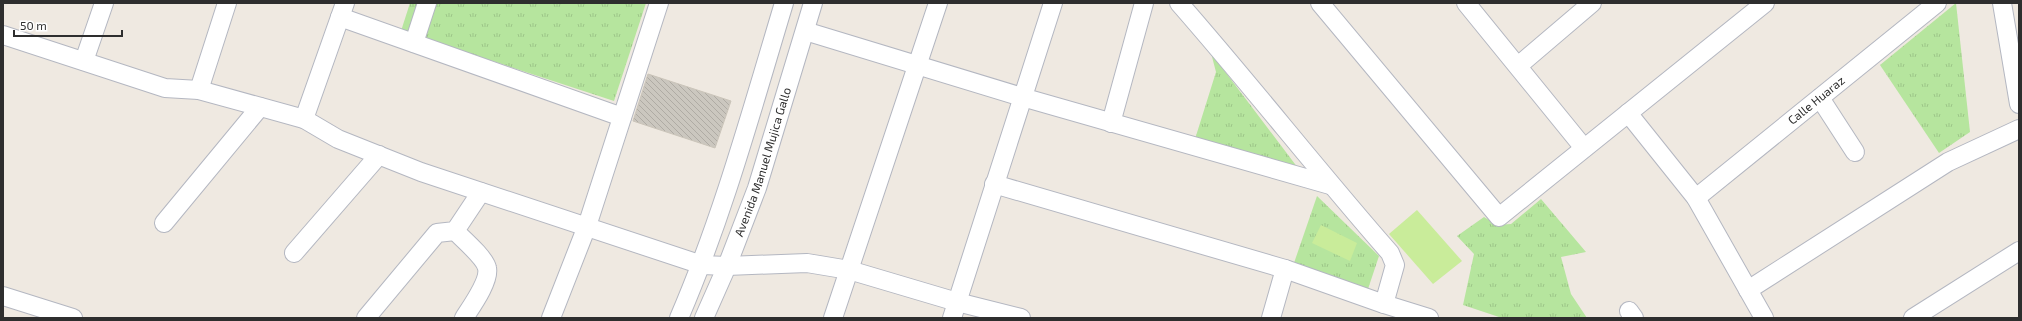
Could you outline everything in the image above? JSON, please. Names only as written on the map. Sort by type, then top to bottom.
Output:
[{"type":"street","points":[[84,61],[104,3]]},
{"type":"street","points":[[199,90],[227,3]]},
{"type":"street","points":[[414,43],[427,3]]},
{"type":"street","points":[[551,318],[587,226],[659,3]]},
{"type":"street","points":[[679,318],[702,265],[748,123],[784,3]]},
{"type":"street","name":"Avenida Manuel Mujica Gallo","points":[[704,318],[727,266],[757,188],[813,3]]},
{"type":"street","points":[[833,318],[919,65],[938,3]]},
{"type":"street","points":[[955,310],[1053,3]]},
{"type":"street","points":[[1111,123],[1144,3]]},
{"type":"street","points":[[1179,3],[1231,62],[1330,185],[1390,253],[1395,265],[1384,304]]},
{"type":"street","points":[[1320,3],[1498,217],[1765,3]]},
{"type":"street","points":[[1466,3],[1584,148]]},
{"type":"street","points":[[1518,66],[1592,3]]},
{"type":"street","name":"Calle Huaraz","points":[[1696,198],[1938,3]]},
{"type":"street","points":[[2002,3],[2019,104]]},
{"type":"street","points":[[304,119],[342,10],[414,43],[622,117]]},
{"type":"street","points":[[805,30],[1022,97],[1330,185]]},
{"type":"street","points":[[3,35],[165,88],[199,90],[304,119],[338,139],[421,172],[702,265],[727,266],[807,263],[849,270],[955,310],[1021,318]]},
{"type":"street","points":[[1820,98],[1855,152]]},
{"type":"street","points":[[164,223],[260,107]]},
{"type":"street","points":[[1628,113],[1696,198],[1764,318]]},
{"type":"street","points":[[1748,290],[1948,162],[2019,129]]},
{"type":"street","points":[[294,253],[379,155]]},
{"type":"street","points":[[994,184],[1285,269],[1384,304],[1429,318]]},
{"type":"street","points":[[366,318],[437,233],[455,231],[481,192]]},
{"type":"street","points":[[455,231],[482,260],[487,268],[487,279],[464,318]]},
{"type":"street","points":[[1913,318],[2019,251]]},
{"type":"street","points":[[1272,318],[1285,269]]},
{"type":"street","points":[[3,296],[73,318]]},
{"type":"green space","points":[[410,3],[646,3],[614,101],[401,31]]},
{"type":"green space","points":[[1956,3],[1970,132],[1939,153],[1880,65]]},
{"type":"green space","points":[[1211,53],[1301,172],[1195,139],[1216,72]]},
{"type":"green space","points":[[1317,196],[1379,256],[1368,289],[1294,263]]},
{"type":"green space","points":[[1541,199],[1586,252],[1561,257],[1571,294],[1587,318],[1502,318],[1463,305],[1474,254],[1457,236],[1484,217],[1497,225],[1511,224]]},
{"type":"green space","points":[[1417,210],[1462,261],[1433,284],[1389,234]]},
{"type":"green space","points":[[1321,225],[1357,243],[1350,261],[1312,243]]},
{"type":"building","points":[[648,74],[731,101],[715,148],[633,121]]}]
